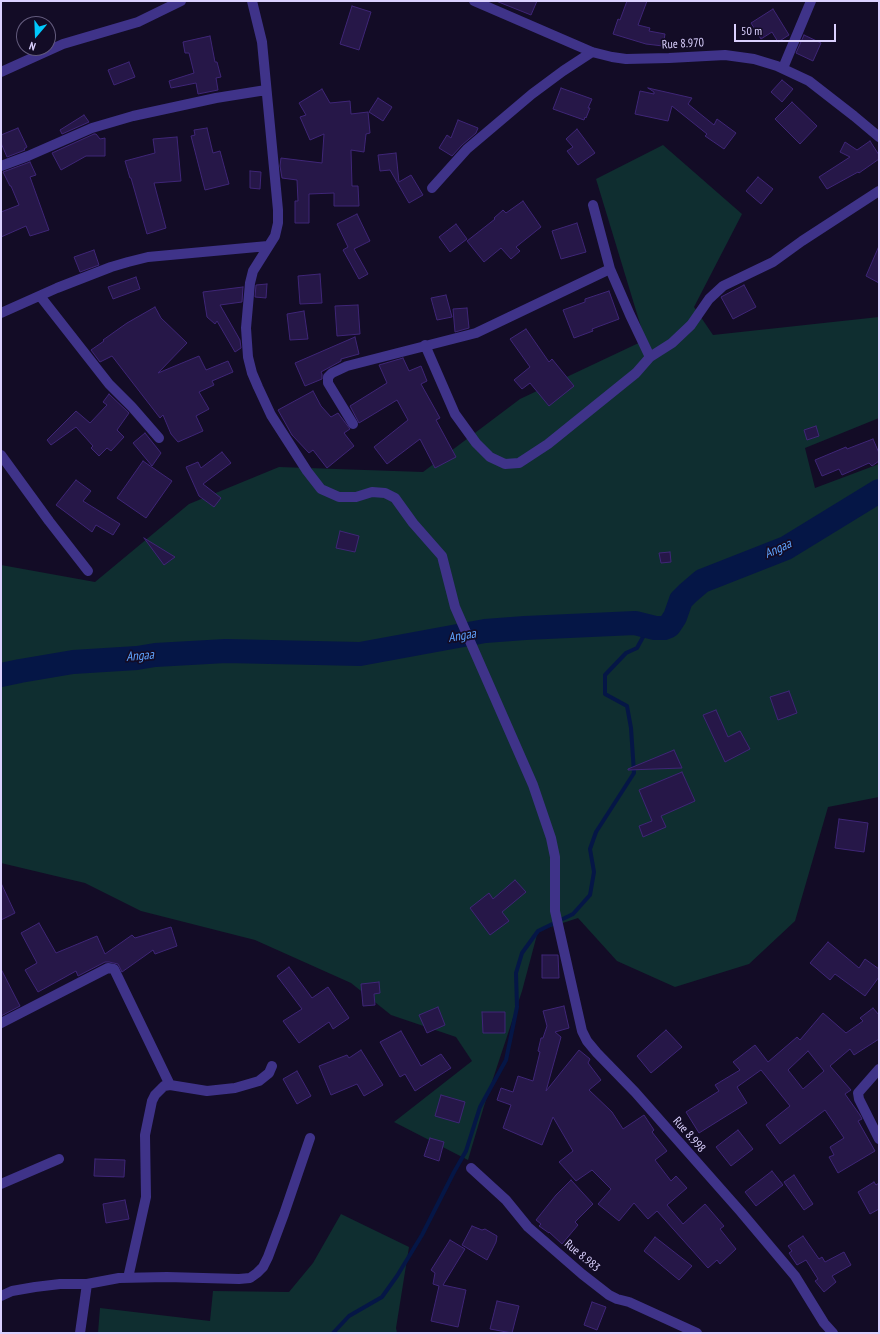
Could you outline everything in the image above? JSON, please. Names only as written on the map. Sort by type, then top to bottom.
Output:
[{"type":"street","points":[[1,72],[63,44],[138,22],[181,1]]},
{"type":"street","name":"Rue 8.998","points":[[252,1],[262,42],[278,210],[278,223],[275,236],[253,272],[250,283],[246,328],[248,357],[252,373],[258,387],[271,415],[307,471],[321,489],[339,497],[356,497],[372,492],[385,493],[395,498],[413,523],[442,556],[455,607],[532,784],[551,838],[555,857],[555,910],[578,1016],[582,1031],[587,1041],[635,1092],[741,1212],[795,1276],[824,1323],[833,1333]]},
{"type":"street","name":"Rue 8.970","points":[[474,1],[592,52],[612,57],[626,59],[725,55],[754,59],[783,68],[809,81],[879,137]]},
{"type":"street","points":[[783,68],[811,1]]},
{"type":"street","points":[[432,188],[467,149],[563,71],[592,52]]},
{"type":"street","points":[[1,166],[92,128],[133,116],[216,98],[266,90]]},
{"type":"street","points":[[425,345],[455,414],[476,443],[490,457],[505,464],[519,463],[548,444],[636,373],[650,357],[672,343],[691,325],[709,299],[723,286],[773,262],[802,241],[879,191]]},
{"type":"street","points":[[593,205],[610,269],[650,357]]},
{"type":"street","points":[[1,313],[111,266],[148,257],[268,246]]},
{"type":"street","points":[[353,424],[328,383],[328,377],[332,373],[347,366],[476,333],[610,269]]},
{"type":"street","points":[[40,296],[109,384],[132,407],[159,438]]},
{"type":"street","points":[[1,455],[88,571]]},
{"type":"street","points":[[1,1023],[108,968],[114,969],[118,973],[170,1084]]},
{"type":"street","points":[[128,1278],[146,1196],[145,1135],[152,1102],[159,1091],[164,1086],[170,1084],[207,1091],[235,1088],[259,1081],[269,1073],[272,1066]]},
{"type":"street","points":[[879,1069],[858,1093],[859,1099],[879,1139]]},
{"type":"street","points":[[1,1296],[12,1291],[35,1286],[88,1284],[128,1278],[250,1278],[263,1267],[284,1214],[310,1138]]},
{"type":"street","points":[[1,1184],[59,1159]]},
{"type":"street","name":"Rue 8.983","points":[[471,1168],[506,1200],[528,1227],[609,1296],[629,1302],[697,1333]]},
{"type":"street","points":[[80,1333],[88,1284]]},
{"type":"green space","points":[[663,145],[742,214],[694,307],[713,335],[879,317],[879,418],[805,448],[815,488],[879,464],[879,797],[828,807],[795,921],[749,964],[675,987],[617,961],[578,918],[538,931],[522,991],[468,1160],[394,1122],[472,1061],[456,1037],[391,1015],[351,983],[255,940],[141,911],[85,883],[1,863],[1,565],[95,582],[189,504],[279,467],[423,472],[520,399],[645,340],[596,179]]},
{"type":"green space","points":[[341,1214],[409,1247],[396,1328],[397,1333],[98,1333],[100,1308],[210,1321],[213,1291],[289,1292],[313,1263]]},
{"type":"building","points":[[496,1],[537,1],[531,15]]},
{"type":"building","points":[[627,1],[647,1],[638,25],[650,28],[649,31],[665,34],[663,46],[646,44],[613,34],[618,19],[620,20]]},
{"type":"building","points":[[352,6],[371,12],[359,50],[340,44]]},
{"type":"building","points":[[773,9],[789,35],[778,42],[772,32],[761,39],[751,23]]},
{"type":"building","points":[[804,35],[821,43],[813,61],[796,53]]},
{"type":"building","points":[[210,36],[215,62],[217,62],[221,77],[216,78],[218,90],[198,94],[196,83],[171,88],[169,81],[194,73],[189,53],[185,53],[183,42]]},
{"type":"building","points":[[129,62],[135,77],[114,85],[108,70]]},
{"type":"building","points":[[782,80],[793,89],[782,102],[771,92]]},
{"type":"building","points":[[561,88],[592,99],[588,108],[590,108],[584,120],[553,109]]},
{"type":"building","points":[[648,88],[692,98],[688,104],[714,125],[717,119],[736,133],[724,149],[705,136],[707,134],[672,106],[668,121],[635,114],[640,91],[654,94],[654,92]]},
{"type":"building","points":[[322,89],[330,103],[350,101],[351,114],[368,112],[370,133],[366,134],[364,152],[351,150],[352,186],[358,186],[359,206],[334,206],[334,193],[309,194],[309,223],[295,223],[295,201],[298,201],[297,180],[282,178],[280,166],[281,158],[322,163],[324,134],[310,140],[300,117],[306,115],[299,103]]},
{"type":"building","points":[[378,98],[392,107],[383,121],[369,112]]},
{"type":"building","points":[[792,102],[817,126],[800,144],[775,119]]},
{"type":"building","points":[[84,115],[89,122],[62,134],[60,130]]},
{"type":"building","points":[[458,120],[478,128],[476,133],[452,156],[439,148],[447,135],[451,138]]},
{"type":"building","points":[[18,128],[27,147],[24,149],[25,150],[7,157],[1,143],[1,135]]},
{"type":"building","points":[[207,128],[213,153],[220,151],[229,184],[205,190],[191,136],[195,135],[194,130]]},
{"type":"building","points":[[577,129],[595,153],[578,165],[567,151],[573,147],[566,139]]},
{"type":"building","points":[[96,134],[100,139],[105,138],[105,156],[86,156],[61,170],[52,153]]},
{"type":"building","points":[[177,137],[181,181],[154,183],[166,228],[147,234],[125,161],[155,153],[153,139]]},
{"type":"building","points":[[870,141],[879,155],[879,159],[859,173],[858,172],[827,189],[819,177],[850,157],[840,152],[845,142],[857,150]]},
{"type":"building","points":[[396,153],[399,182],[411,175],[423,195],[409,203],[390,170],[380,171],[378,155]]},
{"type":"building","points":[[30,162],[36,175],[30,177],[49,230],[30,236],[26,226],[1,237],[1,212],[19,205],[3,172]]},
{"type":"building","points":[[250,171],[261,172],[260,189],[250,188]]},
{"type":"building","points":[[758,177],[773,189],[761,204],[746,191]]},
{"type":"building","points":[[523,201],[541,227],[516,247],[520,251],[511,259],[501,248],[484,262],[467,241],[495,219],[494,218],[503,210],[506,213]]},
{"type":"building","points":[[357,214],[370,241],[354,249],[368,274],[359,279],[343,250],[348,247],[337,224]]},
{"type":"building","points":[[577,223],[586,252],[561,259],[552,231]]},
{"type":"building","points":[[456,224],[467,239],[450,252],[439,237]]},
{"type":"building","points":[[879,246],[879,283],[866,276]]},
{"type":"building","points":[[94,250],[99,265],[80,272],[74,257]]},
{"type":"building","points":[[320,274],[322,303],[300,304],[298,276]]},
{"type":"building","points":[[136,277],[140,289],[113,299],[108,287]]},
{"type":"building","points":[[267,284],[266,298],[255,297],[256,285]]},
{"type":"building","points":[[744,285],[756,307],[733,319],[721,297]]},
{"type":"building","points":[[243,287],[242,302],[220,305],[240,340],[241,348],[235,352],[217,321],[215,324],[207,317],[203,292]]},
{"type":"building","points":[[609,291],[619,319],[592,329],[593,331],[574,338],[563,310],[585,302],[585,299]]},
{"type":"building","points":[[446,295],[452,317],[437,320],[431,298]]},
{"type":"building","points":[[358,305],[360,334],[337,336],[335,306]]},
{"type":"building","points":[[155,307],[161,318],[187,343],[158,373],[199,356],[206,370],[228,361],[233,372],[212,381],[214,385],[199,392],[209,409],[196,416],[203,431],[178,442],[171,434],[163,415],[160,418],[112,356],[100,362],[91,350],[127,323]]},
{"type":"building","points":[[467,308],[469,328],[455,332],[453,309]]},
{"type":"building","points":[[304,311],[308,339],[290,340],[287,314]]},
{"type":"building","points":[[526,329],[549,362],[552,359],[574,386],[549,406],[530,383],[522,389],[514,380],[530,367],[510,339]]},
{"type":"building","points":[[355,337],[359,354],[341,359],[341,361],[321,372],[322,379],[305,386],[295,363]]},
{"type":"building","points":[[403,358],[409,371],[421,366],[427,381],[421,384],[440,418],[436,420],[456,457],[435,468],[420,439],[387,464],[374,447],[408,420],[397,400],[359,423],[350,406],[387,383],[379,365]]},
{"type":"building","points":[[313,391],[321,406],[331,417],[338,413],[350,429],[344,433],[354,446],[327,468],[313,450],[309,453],[292,435],[278,410]]},
{"type":"building","points":[[109,394],[129,413],[117,430],[124,437],[111,451],[107,448],[99,456],[91,448],[93,446],[76,427],[51,445],[47,440],[76,411],[90,423],[107,405],[103,402]]},
{"type":"building","points":[[816,426],[819,436],[807,440],[804,430]]},
{"type":"building","points":[[145,433],[161,453],[152,466],[133,443]]},
{"type":"building","points":[[873,439],[879,453],[879,461],[872,466],[869,463],[842,475],[839,469],[822,476],[815,460],[846,447],[847,449]]},
{"type":"building","points":[[222,452],[231,463],[203,484],[221,498],[214,507],[199,496],[186,467],[198,462],[201,468]]},
{"type":"building","points":[[143,461],[172,481],[146,518],[117,498]]},
{"type":"building","points":[[76,480],[91,491],[83,501],[120,524],[113,535],[96,525],[92,532],[56,505]]},
{"type":"building","points":[[340,531],[359,536],[355,552],[336,548]]},
{"type":"building","points":[[144,538],[175,557],[164,565]]},
{"type":"building","points":[[670,552],[671,562],[661,563],[659,553]]},
{"type":"building","points":[[789,691],[797,713],[778,720],[770,697]]},
{"type":"building","points":[[716,710],[728,737],[740,731],[750,749],[725,762],[703,715]]},
{"type":"building","points":[[674,750],[682,768],[628,770],[628,769]]},
{"type":"building","points":[[682,772],[695,801],[661,816],[666,827],[643,837],[639,826],[652,821],[639,790]]},
{"type":"building","points":[[839,819],[868,823],[864,852],[835,848]]},
{"type":"building","points":[[515,880],[526,892],[502,912],[509,921],[490,935],[470,908],[489,893],[493,899]]},
{"type":"building","points":[[1,883],[15,913],[1,920]]},
{"type":"building","points":[[39,923],[56,953],[97,936],[105,954],[132,935],[135,938],[171,927],[177,946],[155,954],[153,950],[122,972],[118,964],[109,962],[105,962],[78,976],[76,971],[38,992],[25,970],[37,963],[21,933]]},
{"type":"building","points":[[828,942],[859,968],[865,959],[879,969],[879,977],[865,996],[835,974],[830,980],[810,963]]},
{"type":"building","points":[[542,955],[558,955],[559,978],[542,978]]},
{"type":"building","points":[[289,967],[312,998],[328,987],[349,1018],[333,1029],[329,1022],[299,1043],[283,1021],[302,1009],[277,976]]},
{"type":"building","points":[[1,969],[20,1006],[1,1016]]},
{"type":"building","points":[[379,982],[380,993],[374,994],[375,1005],[363,1006],[361,984]]},
{"type":"building","points":[[564,1006],[569,1028],[555,1032],[561,1037],[546,1091],[579,1050],[590,1059],[588,1063],[601,1080],[589,1090],[612,1112],[623,1129],[644,1115],[654,1130],[652,1132],[667,1151],[655,1160],[671,1181],[676,1176],[687,1188],[667,1205],[683,1224],[705,1204],[724,1226],[720,1229],[736,1249],[720,1264],[717,1260],[708,1268],[657,1211],[648,1219],[634,1203],[619,1221],[598,1204],[611,1189],[592,1170],[576,1181],[559,1162],[573,1151],[553,1117],[542,1145],[503,1128],[511,1105],[497,1100],[501,1088],[513,1092],[518,1076],[533,1081],[540,1052],[538,1051],[541,1038],[543,1038],[547,1026],[543,1011]]},
{"type":"building","points":[[438,1007],[445,1025],[427,1033],[419,1015]]},
{"type":"building","points":[[873,1008],[879,1015],[879,1039],[854,1055],[850,1049],[830,1066],[851,1090],[845,1094],[860,1115],[862,1119],[858,1121],[875,1151],[838,1173],[829,1157],[834,1155],[830,1147],[844,1138],[825,1110],[780,1144],[766,1125],[790,1106],[761,1070],[737,1087],[747,1103],[699,1133],[686,1112],[719,1091],[715,1085],[740,1070],[733,1062],[755,1045],[768,1062],[797,1037],[800,1040],[823,1013],[846,1033],[863,1021],[860,1018]],"holes":[[[808,1051],[824,1071],[803,1089],[788,1070]]]},
{"type":"building","points":[[482,1012],[505,1012],[505,1033],[483,1033]]},
{"type":"building","points":[[666,1030],[682,1047],[651,1073],[637,1056]]},
{"type":"building","points":[[401,1031],[421,1066],[441,1054],[451,1068],[415,1091],[405,1074],[400,1077],[380,1042]]},
{"type":"building","points":[[361,1050],[383,1085],[364,1096],[357,1084],[331,1095],[319,1066],[347,1055],[349,1058]]},
{"type":"building","points":[[297,1071],[311,1096],[297,1104],[283,1079]]},
{"type":"building","points":[[441,1095],[465,1102],[459,1123],[435,1116]]},
{"type":"building","points":[[738,1130],[753,1149],[731,1166],[716,1147]]},
{"type":"building","points":[[430,1138],[444,1142],[439,1161],[424,1156]]},
{"type":"building","points":[[95,1159],[125,1160],[124,1177],[94,1176]]},
{"type":"building","points":[[772,1171],[783,1185],[756,1206],[745,1192]]},
{"type":"building","points":[[794,1175],[813,1204],[804,1210],[784,1182]]},
{"type":"building","points":[[571,1180],[593,1204],[575,1222],[578,1225],[562,1244],[549,1232],[539,1226],[541,1224],[536,1220],[556,1195]]},
{"type":"building","points":[[874,1182],[876,1185],[879,1183],[879,1209],[870,1214],[858,1192]]},
{"type":"building","points":[[125,1200],[129,1219],[106,1223],[103,1204]]},
{"type":"building","points":[[472,1226],[482,1230],[485,1229],[497,1236],[496,1242],[487,1260],[462,1245]]},
{"type":"building","points":[[803,1236],[819,1259],[822,1257],[825,1262],[844,1252],[851,1265],[832,1276],[836,1282],[824,1292],[815,1281],[818,1279],[806,1260],[797,1265],[789,1253],[792,1251],[788,1246]]},
{"type":"building","points":[[655,1237],[692,1266],[679,1280],[644,1251]]},
{"type":"building","points":[[450,1240],[465,1249],[443,1285],[466,1290],[458,1327],[431,1321],[439,1286],[433,1284],[435,1273],[431,1270]]},
{"type":"building","points":[[497,1301],[519,1306],[512,1333],[490,1329]]},
{"type":"building","points":[[592,1302],[606,1307],[597,1330],[584,1325]]},
{"type":"waterway","name":"Angaa","points":[[1,675],[73,662],[137,658],[155,655],[226,651],[360,654],[485,631],[525,628],[635,623],[655,628],[664,628],[669,626],[675,617],[681,600],[702,581],[786,548],[879,491]]},
{"type":"waterway","points":[[333,1333],[349,1316],[382,1297],[397,1276],[422,1235],[466,1151],[480,1107],[506,1060],[517,1007],[516,973],[522,953],[538,931],[573,914],[590,895],[594,872],[590,849],[596,832],[634,773],[631,728],[627,706],[605,694],[605,675],[626,653],[637,648],[649,626]]}]
